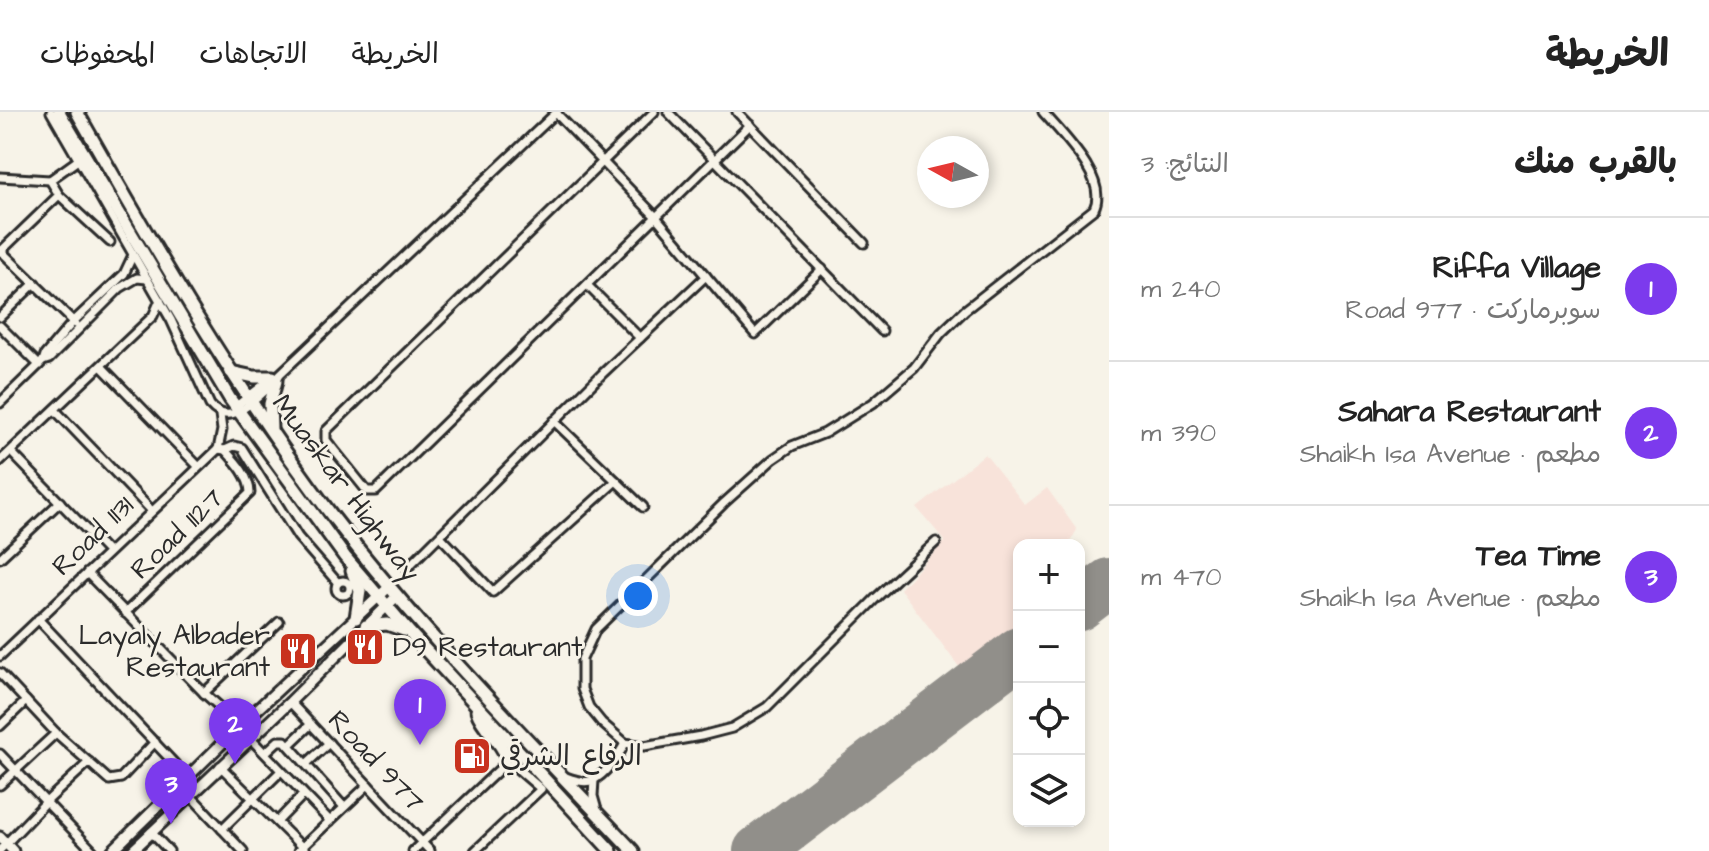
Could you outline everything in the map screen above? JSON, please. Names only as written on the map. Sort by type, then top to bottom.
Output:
[{"type":"main road","name":"Muaskar Highway","points":[[59,112],[237,410],[345,557],[410,633],[611,851]]},
{"type":"main road","name":"Muaskar Highway","points":[[77,112],[157,251],[272,433],[435,642],[633,851]]},
{"type":"main road","points":[[231,372],[254,377],[276,377],[270,404],[272,433]]},
{"type":"main road","points":[[345,557],[360,591],[356,618]]},
{"type":"main road","points":[[366,626],[393,625],[410,633]]},
{"type":"main road","points":[[475,703],[482,724],[502,746],[510,762],[535,769]]},
{"type":"street","points":[[51,112],[171,320],[210,405],[220,415],[221,450],[234,446],[242,448],[298,537],[338,583]]},
{"type":"street","points":[[220,415],[237,410],[276,377],[557,112],[656,217],[755,334],[822,269]]},
{"type":"street","points":[[654,112],[326,431],[326,440],[365,489],[374,492],[750,125]]},
{"type":"street","points":[[668,112],[882,331]]},
{"type":"street","points":[[737,112],[864,243]]},
{"type":"street","points":[[936,542],[767,707],[748,721],[701,736],[644,746],[625,743],[589,707],[582,689],[582,659],[596,629],[773,459],[792,446],[825,433],[873,403],[914,368],[941,333],[965,310],[1094,209],[1100,200],[1100,187],[1086,162],[1043,112]]},
{"type":"street","points":[[0,177],[50,180],[78,160]]},
{"type":"street","points":[[50,180],[59,195],[110,242]]},
{"type":"street","points":[[59,195],[0,251],[80,329]]},
{"type":"street","points":[[41,363],[73,322],[124,274],[133,254]]},
{"type":"street","points":[[407,568],[554,421],[706,276]]},
{"type":"street","points":[[2,397],[49,359],[129,281],[147,279]]},
{"type":"street","points":[[0,317],[35,283]]},
{"type":"street","points":[[587,285],[640,338]]},
{"type":"street","points":[[0,461],[150,319],[160,300]]},
{"type":"street","points":[[150,319],[159,317],[171,320]]},
{"type":"street","points":[[0,326],[41,363]]},
{"type":"street","points":[[101,366],[198,466]]},
{"type":"street","points":[[55,410],[151,510]]},
{"type":"street","points":[[554,421],[643,507]]},
{"type":"street","name":"Road 1131","points":[[0,656],[198,466],[221,450]]},
{"type":"street","name":"Road 1127","points":[[125,613],[250,493],[247,478],[221,450]]},
{"type":"street","points":[[11,452],[108,552]]},
{"type":"street","points":[[440,536],[493,592],[616,481]]},
{"type":"street","points":[[250,493],[262,482]]},
{"type":"street","points":[[0,558],[60,502]]},
{"type":"street","points":[[87,573],[229,715]]},
{"type":"street","points":[[112,851],[356,618],[393,592]]},
{"type":"street","points":[[132,851],[290,702],[366,626],[383,601]]},
{"type":"street","points":[[38,619],[187,777]]},
{"type":"street","points":[[204,693],[279,622]]},
{"type":"street","points":[[0,673],[56,733],[109,780],[121,778],[155,742]]},
{"type":"street","points":[[0,726],[26,701]]},
{"type":"street","name":"Road 977","points":[[290,702],[430,851]]},
{"type":"street","points":[[289,745],[311,724]]},
{"type":"street","points":[[0,785],[56,733]]},
{"type":"street","points":[[250,738],[330,821]]},
{"type":"street","points":[[265,753],[278,741],[285,741],[344,807]]},
{"type":"street","points":[[306,764],[329,743]]},
{"type":"street","points":[[563,777],[579,781],[594,780],[620,755],[625,743]]},
{"type":"street","points":[[0,754],[93,851]]},
{"type":"street","points":[[5,846],[89,762]]},
{"type":"street","points":[[413,851],[510,762],[541,789],[475,851]]},
{"type":"street","points":[[220,766],[302,850],[368,785]]},
{"type":"street","points":[[222,829],[281,771]]},
{"type":"street","points":[[594,780],[593,796],[598,814]]},
{"type":"street","points":[[190,795],[243,851]]},
{"type":"street","points":[[277,822],[303,795]]},
{"type":"street","points":[[151,832],[169,851]]},
{"type":"shaded area","points":[[985,454],[1025,505],[1047,488],[1077,530],[1072,539],[1013,539],[1013,628],[960,668],[900,589],[945,541],[917,508]]},
{"type":"runway","points":[[1085,601],[1109,583]]},
{"type":"runway","points":[[758,851],[1013,657]]},
{"type":"place","name":"D9 Restaurant","points":[[365,647]]},
{"type":"place","name":"Layaly Albader Restaurant","points":[[298,651]]},
{"type":"place","name":"Riffa Village","points":[[420,745]]},
{"type":"place","name":"الرفاع الشرقي","points":[[472,756]]},
{"type":"place","name":"Sahara Restaurant","points":[[235,764]]},
{"type":"place","name":"Tea Time","points":[[171,824]]}]
